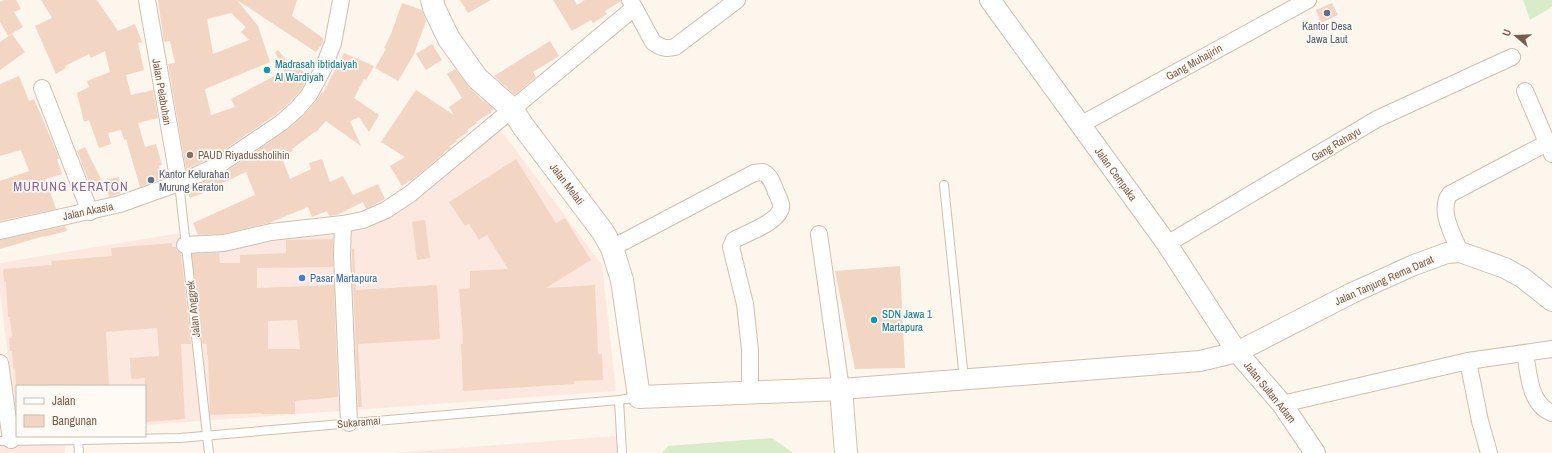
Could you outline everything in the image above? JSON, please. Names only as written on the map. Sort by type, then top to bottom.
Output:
[{"type":"main road","name":"Jalan Melati","points":[[432,0],[434,8],[449,39],[476,78],[512,109],[602,232],[612,248],[622,280],[629,398]]},
{"type":"main road","points":[[629,398],[841,389],[846,453]]},
{"type":"street","name":"Jalan Pelabuhan","points":[[147,0],[179,183]]},
{"type":"street","name":"Jalan Akasia","points":[[0,231],[90,212],[120,204],[179,183],[219,165],[282,123],[298,109],[309,94],[323,69],[333,43],[341,0]]},
{"type":"street","points":[[185,245],[224,243],[271,232],[343,224],[363,220],[386,210],[410,194],[512,109],[632,4],[653,42],[659,47],[667,49],[675,47],[737,0]]},
{"type":"street","name":"Jalan Cempaka","points":[[990,0],[1167,244],[1238,352]]},
{"type":"street","name":"Gang Muhajirin","points":[[1080,125],[1308,0]]},
{"type":"street","name":"Gang Rahayu","points":[[1167,244],[1377,119],[1512,57]]},
{"type":"street","points":[[42,88],[90,212]]},
{"type":"street","points":[[1525,91],[1550,148],[1450,194],[1446,200],[1445,211],[1460,252],[1505,268],[1522,278],[1552,301]]},
{"type":"street","points":[[612,248],[754,173],[763,172],[770,177],[781,205],[780,212],[777,217],[770,222],[734,240],[731,247],[745,304],[750,350],[750,393]]},
{"type":"street","points":[[343,224],[342,255],[350,423]]},
{"type":"street","points":[[819,234],[841,389]]},
{"type":"street","name":"Jalan Tanjung Rema Darat","points":[[841,389],[1200,361],[1238,352],[1352,293],[1414,265],[1448,253],[1460,252]]},
{"type":"street","points":[[1282,404],[1468,361],[1552,349]]},
{"type":"street","name":"Jalan Sultan Adam","points":[[1238,352],[1282,404],[1310,451]]},
{"type":"street","points":[[1525,353],[1535,396],[1540,405],[1546,411],[1552,413]]},
{"type":"street","points":[[1468,361],[1488,453]]},
{"type":"street","points":[[0,363],[5,441]]},
{"type":"lane","name":"Jalan Anggrek","points":[[179,183],[209,453]]},
{"type":"lane","points":[[944,185],[964,379]]},
{"type":"lane","points":[[622,453],[629,398]]},
{"type":"lane","name":"Sukaramai","points":[[5,441],[180,438],[629,398]]},
{"type":"lane","points":[[78,440],[79,453]]},
{"type":"shaded area","name":"Pasar Martapura","points":[[496,128],[506,137],[602,265],[616,391],[146,425],[146,385],[16,385],[16,421],[0,292],[0,263],[180,233],[183,249],[372,227]]},
{"type":"shaded area","points":[[617,436],[617,453],[392,453]]},
{"type":"shaded area","points":[[0,439],[64,439],[65,453],[0,453]]},
{"type":"green space","points":[[1523,0],[1552,0],[1552,7],[1530,20]]},
{"type":"green space","points":[[772,438],[793,453],[662,453],[668,446]]},
{"type":"building","points":[[4,0],[16,0],[21,9],[14,12],[23,27],[8,36],[0,22],[0,2]]},
{"type":"building","points":[[41,0],[97,0],[118,31],[135,24],[142,42],[138,43],[144,70],[126,75],[131,95],[153,90],[158,118],[138,123],[145,147],[156,144],[162,165],[159,166],[164,178],[140,187],[126,139],[124,140],[121,130],[108,133],[111,144],[99,148],[89,120],[84,122],[77,93],[89,87],[87,81],[110,72],[105,51],[91,58],[89,54],[65,66],[66,68],[56,74],[35,26],[52,18]]},
{"type":"building","points":[[158,0],[237,0],[258,26],[270,62],[205,89],[211,115],[235,107],[231,99],[284,71],[275,52],[278,50],[291,66],[295,62],[308,77],[301,90],[275,115],[214,157],[186,169],[168,64],[175,63],[170,41],[164,42]],"holes":[[[231,13],[246,27],[241,32],[249,40],[213,54],[207,19]]]},
{"type":"building","points":[[237,0],[297,0],[292,16],[323,38],[323,43],[316,52]]},
{"type":"building","points":[[460,0],[491,0],[468,13]]},
{"type":"building","points":[[553,0],[574,0],[577,5],[585,0],[621,1],[605,11],[607,14],[593,23],[591,20],[572,31]]},
{"type":"building","points":[[402,3],[422,10],[426,21],[414,54],[398,81],[375,68],[386,49],[384,48],[391,34]]},
{"type":"building","name":"Kantor Desa Jawa Laut","points":[[1332,3],[1338,15],[1321,23],[1316,10]]},
{"type":"building","points":[[12,34],[25,52],[0,70],[0,42]]},
{"type":"building","points":[[550,41],[559,56],[533,72],[536,77],[515,95],[494,76]]},
{"type":"building","points":[[432,44],[442,60],[426,70],[416,54]]},
{"type":"building","points":[[344,53],[374,66],[366,80],[364,79],[354,98],[379,115],[369,132],[359,117],[350,121],[361,146],[326,121],[316,132],[292,149],[293,151],[281,156],[290,179],[311,169],[309,163],[322,159],[330,182],[343,176],[353,195],[378,184],[385,199],[366,209],[363,202],[337,215],[329,216],[327,211],[312,217],[308,207],[269,223],[223,234],[198,235],[193,223],[255,195],[246,172],[218,185],[219,187],[190,198],[187,190],[224,173],[287,130],[304,115],[322,92],[323,93]]},
{"type":"building","points":[[455,69],[469,87],[483,101],[494,109],[467,130],[468,132],[450,146],[451,148],[417,176],[402,186],[390,166],[405,157],[381,142],[416,90],[454,115],[449,107],[462,98],[447,74]]},
{"type":"building","points":[[19,76],[29,101],[34,99],[58,155],[59,159],[57,159],[62,174],[46,179],[56,209],[0,221],[0,181],[29,171],[21,150],[0,156],[0,84]]},
{"type":"building","points":[[85,147],[104,187],[92,190],[77,151]]},
{"type":"building","points":[[516,159],[556,223],[565,218],[591,260],[546,288],[595,285],[598,354],[602,354],[603,380],[574,381],[574,384],[463,391],[461,344],[463,344],[459,289],[470,288],[470,271],[508,269],[487,235],[479,240],[469,224],[465,226],[449,202]]},
{"type":"building","points":[[119,177],[122,193],[109,197],[105,180]]},
{"type":"building","points":[[425,220],[430,258],[417,260],[412,222]]},
{"type":"building","points":[[65,226],[67,231],[0,249],[0,240]]},
{"type":"building","points":[[333,239],[333,267],[257,268],[257,288],[334,285],[338,397],[295,401],[295,414],[261,413],[210,415],[207,344],[202,344],[192,254],[219,253],[220,263],[240,263],[240,255],[286,253],[286,240]],"holes":[[[297,320],[300,349],[268,349],[268,321]]]},
{"type":"building","points":[[172,243],[172,247],[176,247],[181,254],[191,344],[181,344],[185,419],[146,422],[145,378],[131,379],[130,358],[159,356],[157,328],[106,332],[109,385],[16,386],[15,368],[13,369],[12,351],[10,351],[9,338],[12,338],[10,317],[8,317],[6,282],[4,282],[3,269],[52,265],[51,261],[112,256],[111,248]]},
{"type":"building","points":[[354,248],[356,290],[437,285],[440,339],[358,344],[362,407],[358,407],[352,255],[352,249]]},
{"type":"building","name":"SDN Jawa 1 Martapura","points":[[900,266],[905,368],[855,369],[835,271]]},
{"type":"place","name":"Kantor Desa Jawa Laut","points":[[1327,13]]},
{"type":"place","name":"Madrasah ibtidaiyah Al Wardiyah","points":[[267,70]]},
{"type":"place","name":"PAUD Riyadussholihin","points":[[190,155]]},
{"type":"place","name":"Kantor Kelurahan Murung Keraton","points":[[151,180]]},
{"type":"place","name":"Pasar Martapura","points":[[302,278]]},
{"type":"place","name":"SDN Jawa 1 Martapura","points":[[874,320]]},
{"type":"district","name":"MURUNG KERATON","points":[[71,186]]}]
